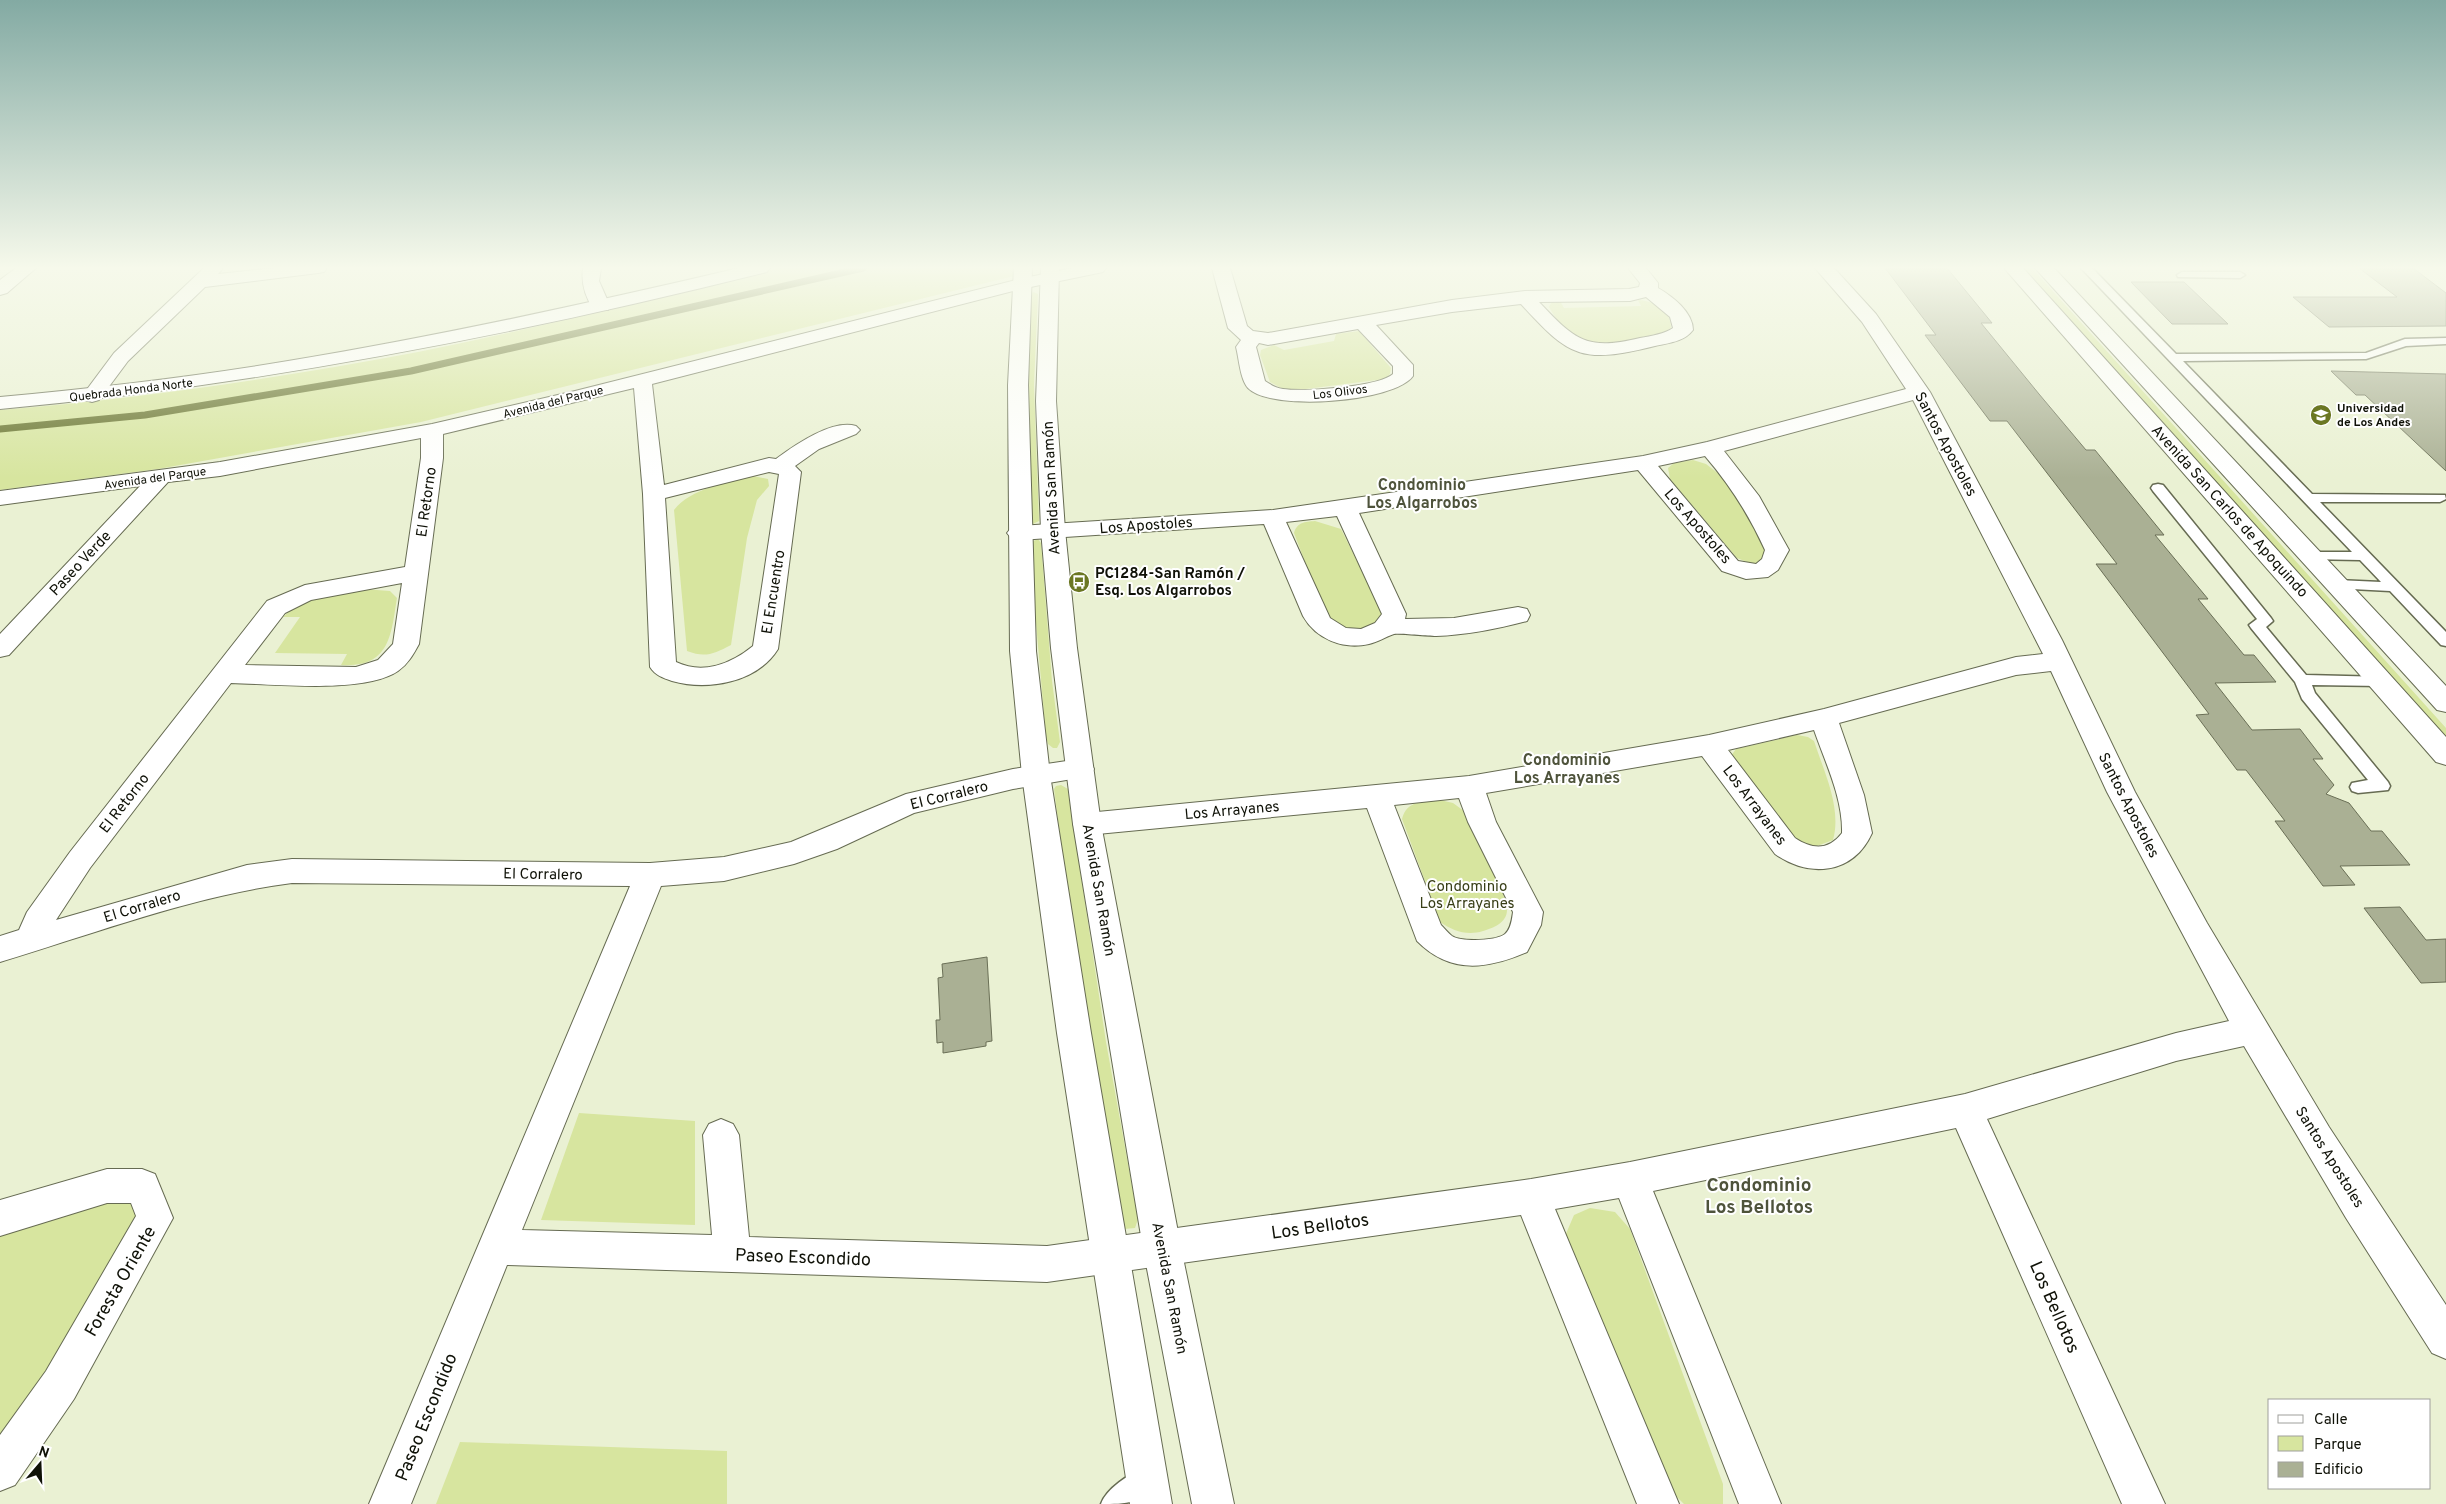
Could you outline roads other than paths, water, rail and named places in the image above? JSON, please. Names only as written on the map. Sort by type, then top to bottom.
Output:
[{"type":"street","points":[[97,389],[121,357],[141,338]]},
{"type":"street","name":"Quebrada Honda Norte","points":[[0,403],[97,389],[266,372],[367,354],[436,338]]},
{"type":"street","name":"Avenida del Parque","points":[[0,498],[160,478],[280,459],[432,430],[641,380],[796,338]]},
{"type":"street","name":"Avenida San Ramón","points":[[1025,338],[1018,385],[1019,532],[1023,651],[1036,775],[1109,1256],[1149,1491]]},
{"type":"street","name":"Avenida San Ramón","points":[[1041,338],[1053,530],[1064,648],[1087,824],[1162,1248],[1214,1504]]},
{"type":"street","name":"Los Olivos","points":[[1253,338],[1246,347],[1256,384],[1271,393],[1295,397],[1383,386],[1396,382],[1403,376],[1403,365],[1377,338]]},
{"type":"street","points":[[1566,338],[1570,342],[1590,349],[1607,349],[1660,338]]},
{"type":"street","name":"Santos Apostoles","points":[[1886,338],[1920,392],[2060,661],[2129,807],[2252,1030],[2354,1197],[2446,1338]]},
{"type":"street","name":"Avenida San Carlos de Apoquindo","points":[[2076,338],[2446,755]]},
{"type":"street","name":"Avenida San Carlos de Apoquindo","points":[[2109,338],[2446,703]]},
{"type":"street","name":"El Encuentro","points":[[641,380],[644,389],[654,494],[663,667],[676,674],[692,677],[718,676],[745,665],[765,650],[791,477],[790,472],[781,466]]},
{"type":"street","name":"Quebrada Honda Norte","points":[[0,390],[97,389]]},
{"type":"street","name":"Los Apostoles","points":[[1019,532],[1273,517],[1643,463],[1710,448],[1920,392]]},
{"type":"street","name":"El Retorno","points":[[226,674],[357,676],[387,666],[400,655],[405,648],[416,573],[432,458],[432,430]]},
{"type":"street","points":[[654,494],[769,465],[781,466],[811,444],[849,430]]},
{"type":"street","name":"Los Apostoles","points":[[1643,463],[1730,566],[1745,572],[1765,570],[1774,562],[1777,550],[1762,515],[1740,482],[1710,448]]},
{"type":"street","name":"Paseo Verde","points":[[0,649],[160,478]]},
{"type":"street","points":[[1273,517],[1286,554],[1320,623],[1335,634],[1348,638],[1381,632],[1390,625],[1394,614],[1345,508]]},
{"type":"street","name":"El Retorno","points":[[32,939],[38,921],[80,860],[226,674],[272,612],[286,600],[312,592],[416,573]]},
{"type":"street","points":[[1390,625],[1413,630],[1491,621],[1518,615]]},
{"type":"street","name":"Los Arrayanes","points":[[1087,824],[1376,797],[1469,786],[1709,745],[1824,718],[2016,666],[2060,661]]},
{"type":"street","name":"Los Arrayanes","points":[[1709,745],[1785,846],[1799,856],[1819,859],[1836,854],[1852,843],[1857,832],[1853,808],[1824,718]]},
{"type":"street","name":"El Corralero","points":[[0,949],[193,890],[247,877],[292,872],[354,870],[650,876],[724,869],[761,862],[826,841],[906,805],[1036,775],[1080,769]]},
{"type":"street","points":[[1376,797],[1392,834],[1428,932],[1441,945],[1459,952],[1494,952],[1516,943],[1526,925],[1528,912],[1482,822],[1469,786]]},
{"type":"street","name":"Paseo Escondido","points":[[390,1504],[650,876]]},
{"type":"street","name":"Los Bellotos","points":[[1109,1256],[1531,1196],[1630,1179],[1966,1110],[2176,1047],[2252,1030]]},
{"type":"street","name":"Los Bellotos","points":[[1966,1110],[2144,1504]]},
{"type":"street","points":[[721,1135],[732,1255]]},
{"type":"street","points":[[1630,1179],[1760,1504]]},
{"type":"street","name":"Foresta Oriente","points":[[0,1218],[107,1186],[142,1186],[155,1218],[60,1385],[0,1470]]},
{"type":"street","points":[[1531,1196],[1658,1504]]},
{"type":"street","name":"Paseo Escondido","points":[[496,1247],[1047,1264],[1109,1256]]},
{"type":"lane","points":[[2154,338],[2446,641]]},
{"type":"lane","points":[[2173,358],[2366,356],[2379,354],[2396,344],[2413,340],[2446,341]]},
{"type":"lane","points":[[2158,488],[2266,621],[2256,625],[2302,680],[2308,695],[2382,786],[2358,787]]},
{"type":"lane","points":[[2308,498],[2440,498]]},
{"type":"lane","points":[[2310,556],[2364,556]]},
{"type":"lane","points":[[2337,585],[2394,587]]},
{"type":"lane","points":[[2302,680],[2381,680]]},
{"type":"lane","points":[[1113,1504],[1149,1491]]},
{"type":"waterway","points":[[0,429],[145,415],[411,371],[555,338]]},
{"type":"place","name":"Universidad de Los Andes","points":[[2321,415]]},
{"type":"place","name":"PC1284-San Ramón / Esq. Los Algarrobos","points":[[1079,582]]},
{"type":"district","name":"Condominio Los Algarrobos","points":[[1422,493]]},
{"type":"district","name":"Condominio Los Arrayanes","points":[[1567,768]]},
{"type":"district","name":"Condominio Los Bellotos","points":[[1759,1195]]}]
